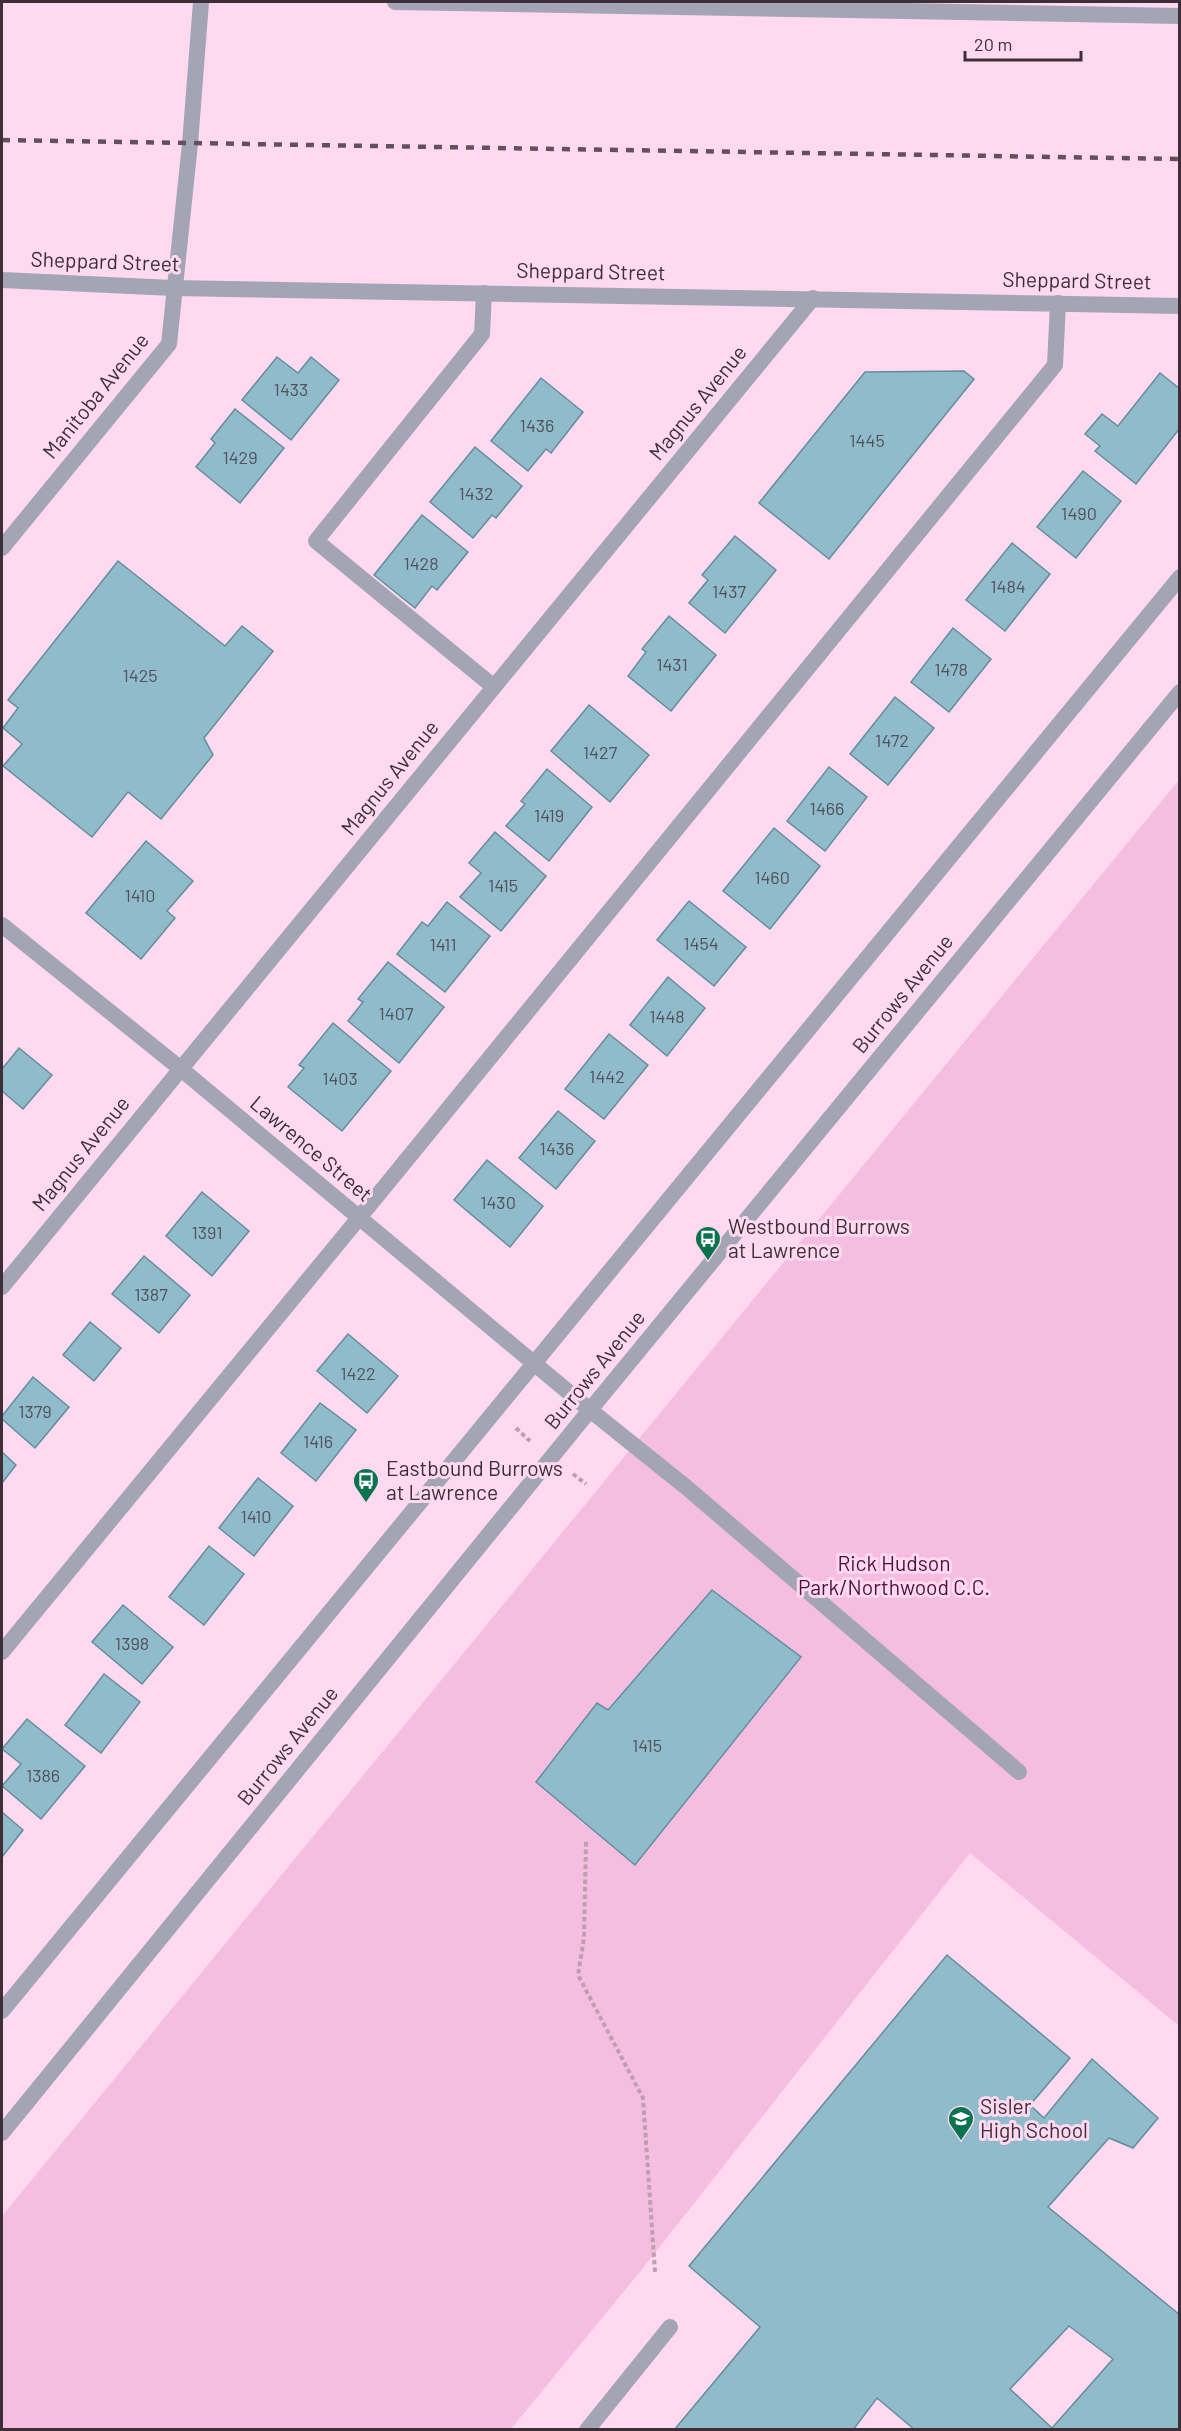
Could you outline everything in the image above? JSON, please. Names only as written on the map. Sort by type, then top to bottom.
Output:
[{"type":"street","name":"Manitoba Avenue","points":[[2,548],[169,344],[173,288],[190,144],[201,2]]},
{"type":"street","points":[[395,2],[892,6],[1179,15]]},
{"type":"street","name":"Sheppard Street","points":[[2,280],[173,288],[1179,306]]},
{"type":"street","points":[[484,293],[482,334],[316,541],[494,687]]},
{"type":"street","name":"Magnus Avenue","points":[[2,1287],[813,298]]},
{"type":"street","points":[[2,1652],[1055,364],[1058,303]]},
{"type":"street","points":[[2,2011],[1179,577]]},
{"type":"street","name":"Burrows Avenue","points":[[2,2133],[590,1410],[1179,692]]},
{"type":"street","name":"Lawrence Street","points":[[2,925],[686,1487],[1019,1772]]},
{"type":"street","points":[[587,2430],[670,2327]]},
{"type":"path","points":[[512,1424],[533,1444]]},
{"type":"path","points":[[572,1474],[586,1484]]},
{"type":"path","points":[[586,1842],[584,1938],[578,1975],[643,2098],[655,2272]]},
{"type":"green space","name":"Rick Hudson Park/Northwood C.C.","points":[[1179,780],[1179,2026],[970,1853],[643,2268],[511,2429],[2,2430],[2,2216]]},
{"type":"building","points":[[277,357],[298,373],[311,357],[339,380],[291,440],[242,400]]},
{"type":"building","points":[[964,371],[974,379],[829,559],[759,503],[865,372]]},
{"type":"building","points":[[1160,373],[1180,389],[1180,428],[1136,484],[1095,451],[1100,446],[1085,434],[1102,414],[1118,426]]},
{"type":"building","points":[[541,378],[583,412],[551,453],[546,449],[528,471],[491,441]]},
{"type":"building","points":[[235,409],[284,448],[240,503],[196,467],[215,443],[211,439]]},
{"type":"building","points":[[475,447],[522,486],[496,518],[492,515],[473,538],[430,502]]},
{"type":"building","points":[[1083,471],[1121,501],[1076,558],[1037,527]]},
{"type":"building","points":[[422,515],[468,552],[437,590],[432,586],[415,608],[374,575]]},
{"type":"building","points":[[735,536],[776,570],[725,633],[689,603],[708,580],[702,575]]},
{"type":"building","points":[[1012,543],[1050,574],[1005,631],[966,600]]},
{"type":"building","points":[[118,561],[225,646],[242,626],[273,651],[204,738],[213,755],[161,819],[128,792],[92,837],[3,766],[22,744],[3,728],[18,708],[8,700]]},
{"type":"building","points":[[669,616],[716,655],[671,711],[628,676],[646,652],[642,649]]},
{"type":"building","points":[[953,628],[991,659],[949,712],[911,682]]},
{"type":"building","points":[[895,697],[934,728],[888,785],[850,754]]},
{"type":"building","points":[[589,705],[649,755],[610,802],[551,751]]},
{"type":"building","points":[[829,767],[867,797],[825,851],[787,821]]},
{"type":"building","points":[[547,769],[592,807],[549,861],[506,826],[525,804],[521,801]]},
{"type":"building","points":[[774,828],[820,866],[770,929],[723,891]]},
{"type":"building","points":[[495,832],[546,876],[501,931],[460,897],[481,873],[469,863]]},
{"type":"building","points":[[146,841],[193,881],[167,911],[175,918],[141,959],[86,913]]},
{"type":"building","points":[[689,901],[746,947],[714,986],[657,940]]},
{"type":"building","points":[[447,902],[490,936],[445,992],[397,954],[422,922],[428,926]]},
{"type":"building","points":[[388,962],[444,1007],[399,1063],[348,1021],[363,1002],[358,999]]},
{"type":"building","points":[[668,977],[705,1008],[667,1056],[630,1025]]},
{"type":"building","points":[[333,1023],[391,1071],[342,1131],[288,1087],[304,1068],[299,1065]]},
{"type":"building","points":[[609,1034],[648,1065],[604,1119],[565,1089]]},
{"type":"building","points":[[19,1048],[52,1075],[23,1109],[2,1091],[2,1069]]},
{"type":"building","points":[[558,1111],[595,1141],[556,1189],[519,1158]]},
{"type":"building","points":[[487,1160],[543,1206],[510,1247],[454,1200]]},
{"type":"building","points":[[202,1192],[249,1231],[212,1276],[166,1236]]},
{"type":"building","points":[[144,1256],[190,1295],[159,1333],[112,1294]]},
{"type":"building","points":[[90,1322],[121,1348],[94,1381],[63,1355]]},
{"type":"building","points":[[348,1334],[398,1376],[367,1413],[317,1371]]},
{"type":"building","points":[[33,1377],[69,1407],[35,1448],[2,1419]]},
{"type":"building","points":[[320,1403],[356,1430],[316,1481],[281,1453]]},
{"type":"building","points":[[2,1452],[16,1465],[2,1483]]},
{"type":"building","points":[[258,1478],[293,1506],[254,1556],[219,1528]]},
{"type":"building","points":[[209,1546],[244,1574],[204,1625],[169,1597]]},
{"type":"building","points":[[712,1590],[801,1657],[635,1865],[536,1782],[597,1703],[608,1710]]},
{"type":"building","points":[[123,1605],[173,1647],[142,1684],[92,1642]]},
{"type":"building","points":[[104,1674],[140,1702],[101,1753],[65,1725]]},
{"type":"building","points":[[27,1719],[85,1766],[41,1819],[2,1786],[21,1764],[2,1749]]},
{"type":"building","points":[[2,1812],[23,1830],[2,1857]]},
{"type":"building","name":"Sisler High School","points":[[947,1955],[1070,2058],[1030,2105],[1044,2118],[1092,2059],[1158,2118],[1133,2148],[1109,2138],[1048,2207],[1180,2315],[1180,2430],[915,2430],[877,2398],[853,2430],[674,2430],[760,2327],[689,2266]],"holes":[[[1069,2326],[1113,2359],[1052,2428],[1010,2389]]]},
{"type":"railway","points":[[2,140],[1180,159]]},
{"type":"place","name":"Westbound Burrows at Lawrence","points":[[708,1262]]},
{"type":"place","name":"Eastbound Burrows at Lawrence","points":[[366,1504]]},
{"type":"place","name":"Sisler High School","points":[[961,2142]]}]
